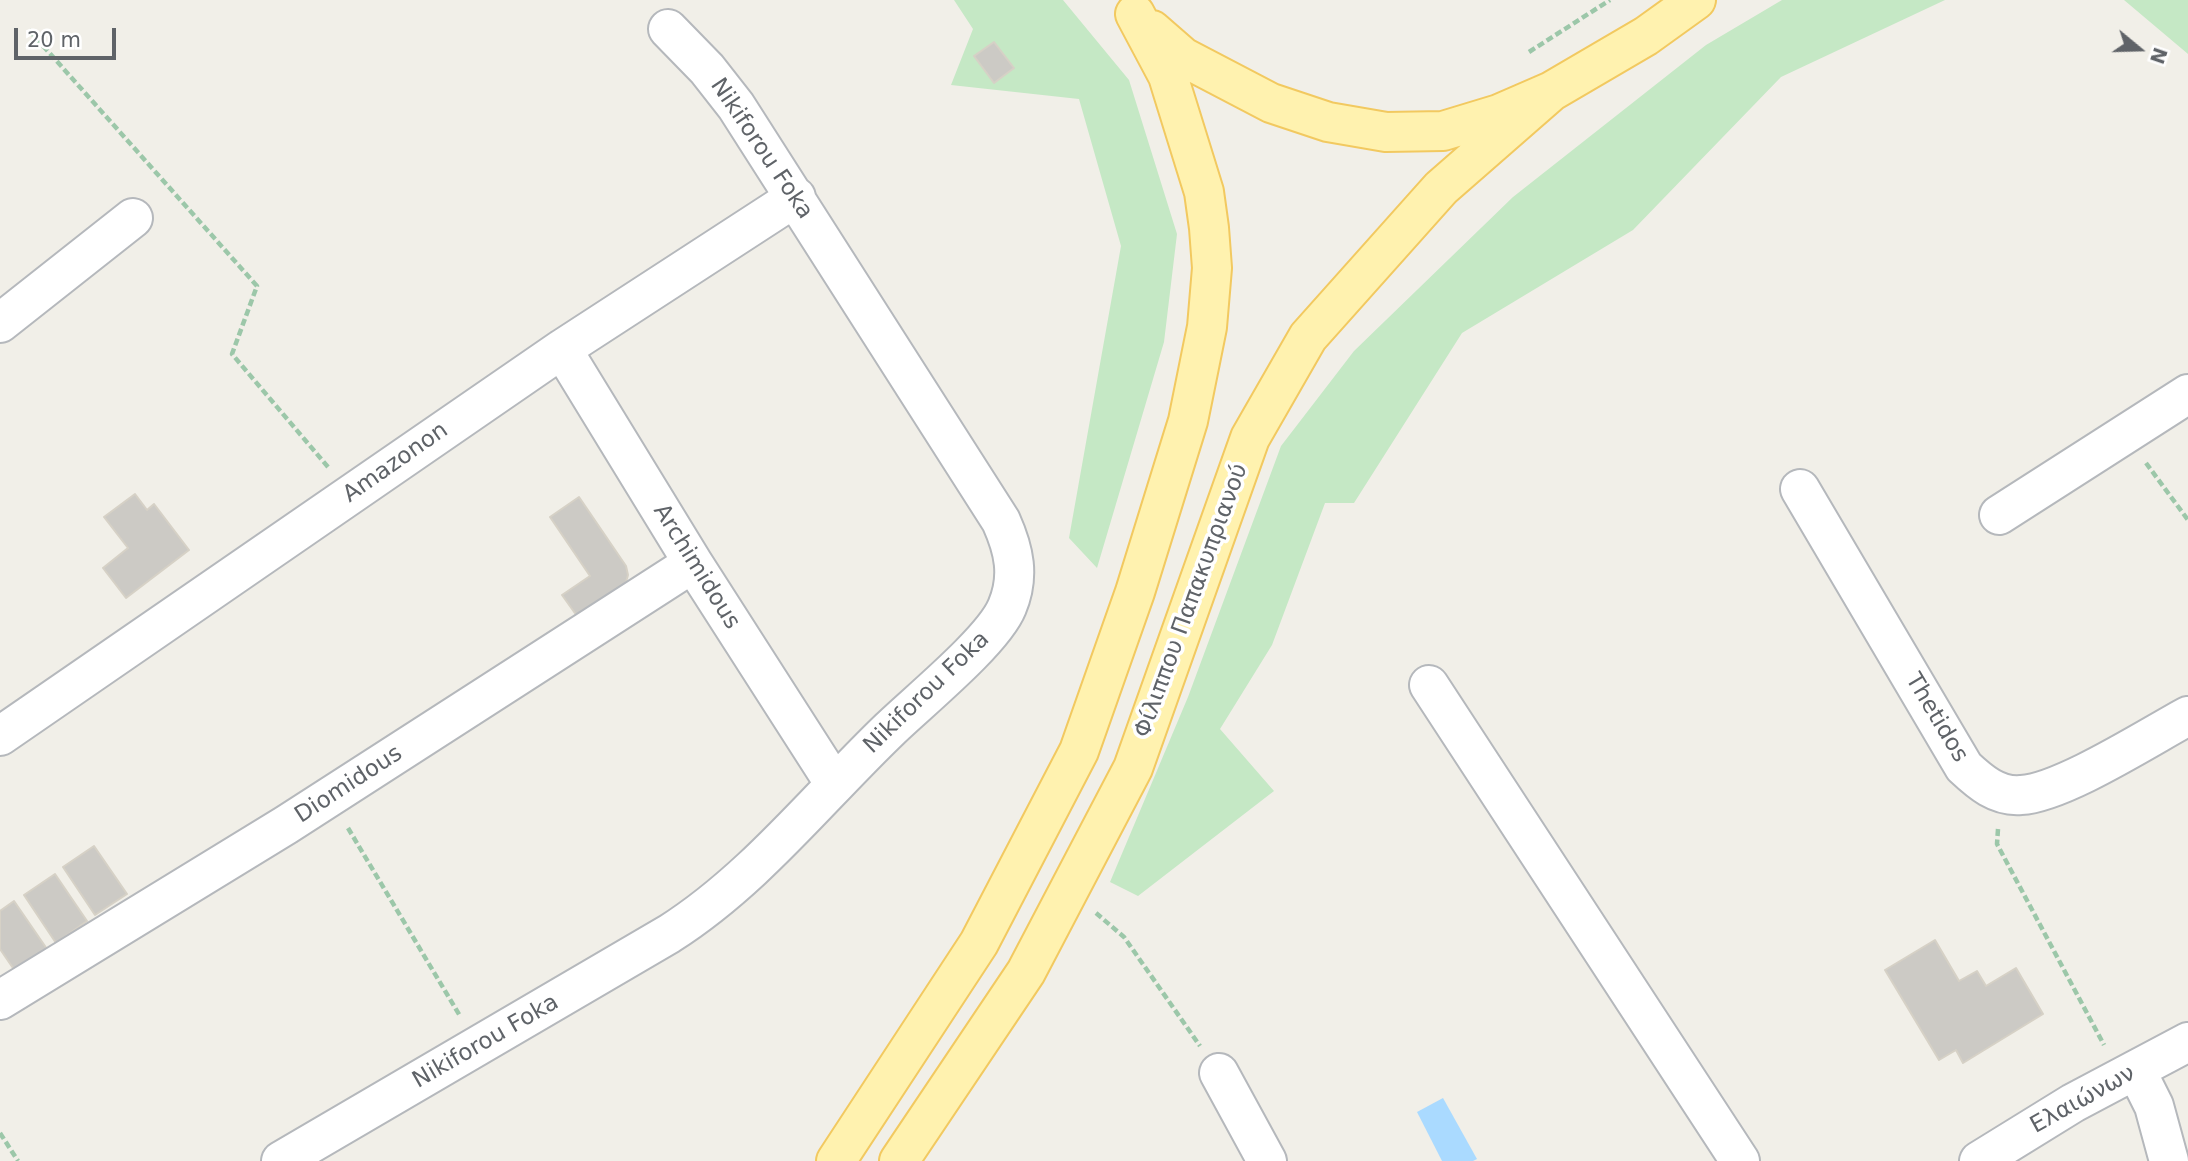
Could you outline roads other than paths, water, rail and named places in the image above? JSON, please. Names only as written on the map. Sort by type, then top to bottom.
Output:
[{"type":"main road","points":[[1127,7],[1183,57],[1271,103],[1328,122],[1386,132],[1443,131],[1499,114],[1552,91],[1646,36],[1696,0]]},
{"type":"main road","points":[[836,1161],[979,943],[1079,751],[1135,592],[1188,421],[1207,327],[1212,268],[1204,192],[1168,76],[1127,7]]},
{"type":"main road","name":"Φίλιππου Παπακυπριανού","points":[[898,1161],[1026,972],[1133,768],[1250,438],[1308,337],[1441,188],[1552,91]]},
{"type":"street","name":"Nikiforou Foka","points":[[281,1161],[700,914],[751,871],[834,783],[992,631],[1012,593],[1015,561],[1001,521],[736,106],[707,69],[667,29]]},
{"type":"street","name":"Amazonon","points":[[0,736],[562,349],[796,197]]},
{"type":"street","points":[[0,323],[133,218]]},
{"type":"street","name":"Archimidous","points":[[562,349],[693,563],[834,783]]},
{"type":"street","points":[[1999,515],[2188,394]]},
{"type":"street","name":"Thetidos","points":[[1800,489],[1964,767],[1983,785],[2001,793],[2021,795],[2059,785],[2188,716]]},
{"type":"street","name":"Diomidous","points":[[0,1000],[330,797],[693,563]]},
{"type":"street","points":[[1429,685],[1740,1161]]},
{"type":"street","name":"Ελαιώνων","points":[[1979,1161],[2073,1103],[2188,1042]]},
{"type":"street","points":[[1219,1073],[1267,1161]]},
{"type":"street","points":[[2129,1074],[2154,1106],[2169,1161]]},
{"type":"water","points":[[1443,1098],[1477,1159],[1442,1161],[1417,1112]]}]
